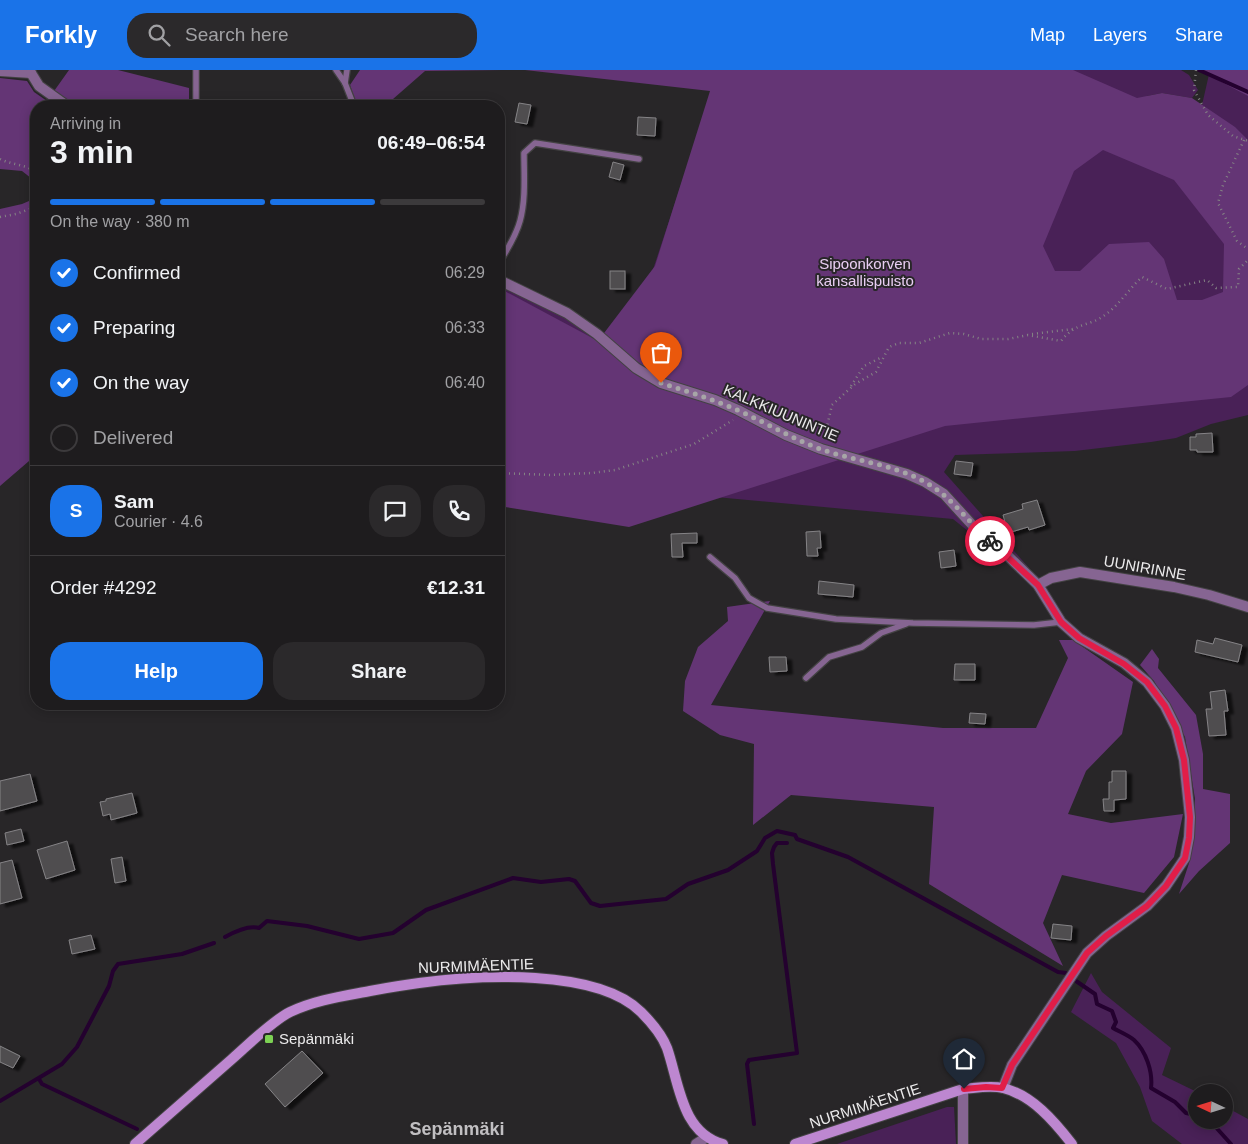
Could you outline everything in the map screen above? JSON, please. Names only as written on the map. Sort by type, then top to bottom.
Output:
[{"type":"street","points":[[0,71],[31,72],[39,86],[59,100]]},
{"type":"street","name":"KALKKIUUNINTIE","points":[[505,283],[567,312],[597,334],[636,368],[661,383],[722,404],[786,435],[821,449],[907,474],[925,482],[944,494],[975,528],[1006,553],[1038,585],[1061,622],[1079,638],[1124,664],[1147,682],[1165,706],[1176,728],[1184,760],[1190,817],[1189,838],[1185,858],[1166,886],[1147,906],[1106,936],[1087,953],[1012,1065],[1002,1088]]},
{"type":"street","name":"UUNIRINNE","points":[[1038,585],[1050,578],[1080,572],[1174,587],[1248,607]]},
{"type":"street","name":"NURMIMÄENTIE","points":[[136,1144],[258,1036],[290,1013],[325,1000],[419,982],[486,978],[554,979],[592,986],[621,997],[640,1011],[658,1031],[666,1046],[681,1100],[690,1117],[707,1137],[723,1144]]},
{"type":"street","name":"NURMIMÄENTIE","points":[[795,1144],[964,1089],[986,1087],[1002,1088],[1019,1094],[1034,1103],[1053,1121],[1072,1144]]},
{"type":"street","points":[[963,1144],[964,1089]]},
{"type":"street","points":[[696,1144],[707,1137]]},
{"type":"lane","points":[[196,70],[196,100]]},
{"type":"lane","points":[[336,70],[351,100]]},
{"type":"lane","points":[[344,83],[347,70]]},
{"type":"lane","points":[[505,253],[520,221],[523,203],[524,153],[530,146],[536,143],[639,159]]},
{"type":"lane","points":[[710,557],[735,578],[749,598],[767,608],[836,619],[913,623],[1034,625],[1061,622]]},
{"type":"lane","points":[[806,678],[829,657],[862,647],[881,633],[913,623]]},
{"type":"path","points":[[1196,70],[1194,90],[1208,115],[1233,136],[1246,140],[1223,185],[1218,203],[1237,241],[1248,249]]},
{"type":"path","points":[[0,158],[10,164],[23,165],[30,169]]},
{"type":"path","points":[[0,217],[30,209]]},
{"type":"path","points":[[1028,335],[1062,341],[1074,329],[1105,316],[1130,287],[1142,277],[1167,288],[1207,280],[1216,288],[1238,287],[1239,269],[1248,260]]},
{"type":"path","points":[[821,449],[832,405],[855,384],[876,372],[889,347],[899,342],[919,343],[950,333],[964,334],[981,339],[1008,339],[1074,329]]},
{"type":"path","points":[[849,389],[864,366],[884,356]]},
{"type":"path","points":[[505,473],[550,475],[614,470],[694,444],[734,420]]},
{"type":"green space","points":[[69,70],[118,70],[189,88],[189,100],[48,100]]},
{"type":"green space","points":[[360,70],[503,70],[425,71],[392,100],[355,100],[350,85]]},
{"type":"green space","name":"Sipoonkorven kansallispuisto","points":[[525,70],[1073,70],[1137,98],[1162,93],[1192,98],[1235,127],[1248,140],[1248,385],[1231,397],[945,426],[629,527],[505,507],[505,291],[598,341],[655,266],[710,91]],"holes":[[[1103,150],[1174,180],[1224,244],[1223,292],[1202,300],[1177,300],[1164,259],[1149,242],[1109,244],[1080,271],[1055,271],[1043,246],[1074,171]]]},
{"type":"green space","name":"Sipoonkorven kansallispuisto","points":[[719,70],[1181,70],[1189,75],[1198,90],[1192,98],[1162,93],[1147,96],[1202,105],[1210,70],[1248,70],[1248,415],[1211,424],[1176,438],[1151,442],[1075,451],[955,455],[944,472],[1029,568],[1024,576],[953,519],[505,478],[505,278],[627,348]]},
{"type":"green space","points":[[1199,70],[1248,70],[1248,96]]},
{"type":"green space","points":[[0,78],[27,81],[34,92],[46,100],[30,100],[30,177],[22,171],[0,169]]},
{"type":"green space","points":[[30,201],[30,460],[0,486],[0,209]]},
{"type":"green space","points":[[770,601],[711,705],[943,728],[1036,728],[1068,658],[1059,640],[1073,640],[1133,682],[1122,734],[1086,771],[1068,814],[1111,823],[1183,814],[1174,857],[1144,893],[1062,875],[1043,923],[1063,966],[929,884],[934,807],[791,795],[753,825],[754,744],[720,735],[683,711],[685,681],[698,647],[728,621],[727,607]]},
{"type":"green space","points":[[1152,649],[1159,659],[1158,668],[1196,715],[1203,754],[1203,789],[1230,794],[1230,843],[1199,871],[1179,894],[1190,860],[1195,799],[1185,737],[1154,681],[1140,665]]},
{"type":"green space","points":[[1091,973],[1102,992],[1171,1048],[1162,1075],[1188,1088],[1188,1129],[1233,1129],[1233,1111],[1248,1119],[1248,1144],[1182,1144],[1152,1121],[1140,1087],[1116,1043],[1071,1012]]},
{"type":"green space","points":[[947,1107],[954,1107],[956,1144],[837,1144]]},
{"type":"building","points":[[519,103],[531,105],[527,124],[515,122]]},
{"type":"building","points":[[638,117],[656,118],[655,136],[637,135]]},
{"type":"building","points":[[613,162],[624,165],[620,180],[609,177]]},
{"type":"building","points":[[610,271],[625,271],[625,289],[610,289]]},
{"type":"building","points":[[1212,433],[1213,452],[1190,450],[1190,437],[1196,437],[1196,434]]},
{"type":"building","points":[[956,461],[973,463],[971,476],[954,474]]},
{"type":"building","points":[[1037,500],[1045,525],[1029,530],[1028,527],[1008,533],[1003,515],[1023,509],[1022,504]]},
{"type":"building","points":[[820,531],[821,548],[817,548],[818,556],[807,556],[806,532]]},
{"type":"building","points":[[697,533],[697,543],[682,543],[683,557],[672,557],[671,534]]},
{"type":"building","points":[[954,550],[956,566],[941,568],[939,552]]},
{"type":"building","points":[[819,581],[854,585],[853,597],[818,594]]},
{"type":"building","points":[[1215,638],[1242,645],[1238,662],[1195,652],[1197,640],[1213,644]]},
{"type":"building","points":[[769,657],[786,657],[787,671],[770,672]]},
{"type":"building","points":[[955,664],[975,664],[975,680],[954,680]]},
{"type":"building","points":[[1225,690],[1228,711],[1224,711],[1226,735],[1209,736],[1206,709],[1212,709],[1210,692]]},
{"type":"building","points":[[970,713],[986,714],[985,724],[969,723]]},
{"type":"building","points":[[1112,771],[1126,771],[1126,799],[1114,800],[1114,811],[1104,811],[1103,799],[1109,799],[1109,782],[1112,782]]},
{"type":"building","points":[[30,774],[37,801],[0,811],[0,781]]},
{"type":"building","points":[[132,793],[137,813],[111,820],[110,814],[103,816],[100,802]]},
{"type":"building","points":[[21,829],[24,841],[7,845],[5,833]]},
{"type":"building","points":[[67,841],[75,870],[46,879],[37,850]]},
{"type":"building","points":[[122,857],[126,881],[115,883],[111,859]]},
{"type":"building","points":[[12,860],[22,898],[0,904],[0,863]]},
{"type":"building","points":[[1053,924],[1072,926],[1071,940],[1051,938]]},
{"type":"building","points":[[91,935],[95,949],[72,954],[69,940]]},
{"type":"building","points":[[0,1046],[20,1056],[13,1068],[0,1062]]},
{"type":"building","points":[[302,1051],[323,1073],[285,1107],[265,1084]]},
{"type":"waterway","points":[[1199,70],[1248,92]]},
{"type":"waterway","points":[[225,937],[246,928],[259,928],[267,921],[307,926],[359,939],[393,933],[426,910],[513,878],[541,882],[569,879],[575,881],[591,903],[600,906],[666,899],[688,884],[728,870],[757,851],[765,838],[777,831],[795,835],[797,839],[848,857],[1058,972],[1066,973]]},
{"type":"waterway","points":[[754,1124],[747,1064],[749,1060],[797,1053],[772,853],[777,843],[787,843]]},
{"type":"waterway","points":[[0,1101],[62,1064],[77,1047],[109,986],[113,971],[118,964],[182,954],[214,943]]},
{"type":"waterway","points":[[1076,981],[1095,994],[1097,1004],[1112,1011],[1116,1022],[1113,1028],[1132,1038],[1142,1050],[1150,1069],[1151,1088],[1175,1102],[1188,1113]]},
{"type":"waterway","points":[[39,1079],[42,1084],[137,1129]]},
{"type":"waterway","points":[[1217,1129],[1231,1144]]},
{"type":"way so far","points":[[661,383],[715,400],[786,435],[821,449],[907,474],[925,482],[944,494],[975,528],[990,541]]},
{"type":"place","name":"Sepänmäki","points":[[269,1039]]},
{"type":"district","name":"Sepänmäki","points":[[457,1129]]},
{"type":"route","points":[[964,1089],[1002,1088],[1012,1065],[1087,953],[1106,936],[1147,906],[1166,886],[1185,858],[1189,838],[1190,817],[1184,760],[1176,728],[1165,706],[1147,682],[1124,664],[1079,638],[1061,622],[1038,585],[1006,553],[990,541]]}]
